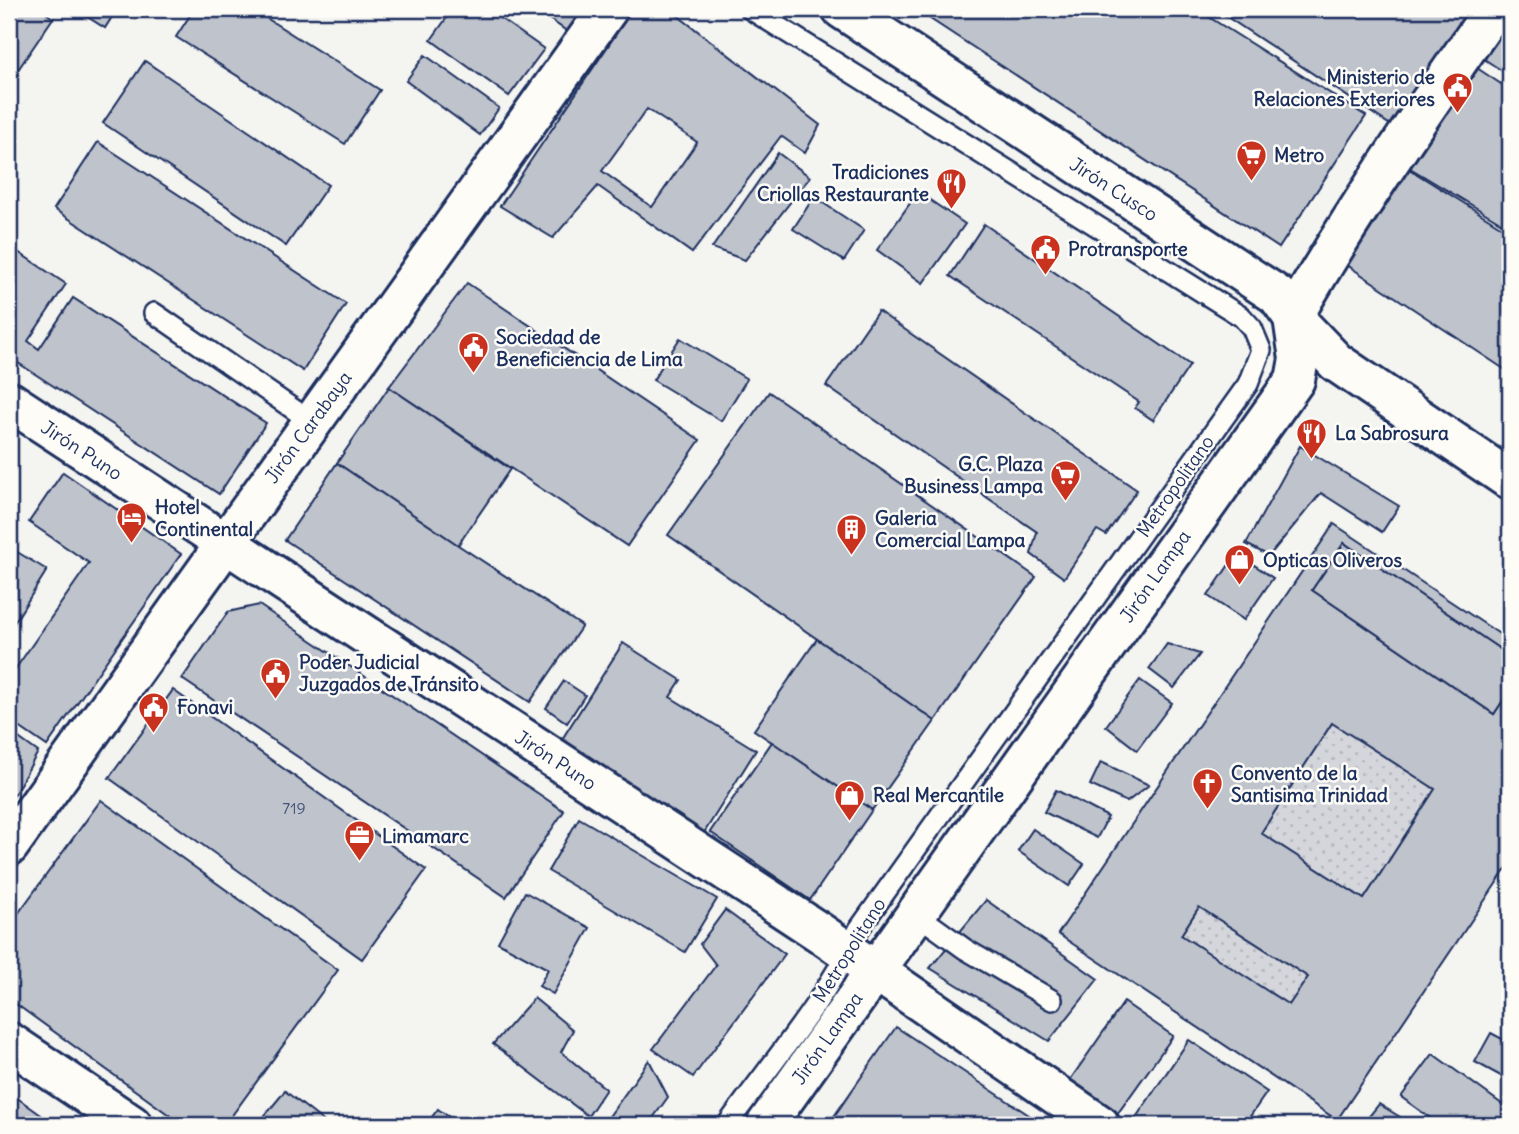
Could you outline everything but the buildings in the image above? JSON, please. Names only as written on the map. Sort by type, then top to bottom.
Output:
[{"type":"street","name":"Jirón Carabaya","points":[[9,846],[608,9]]},
{"type":"street","name":"Jirón Cusco","points":[[842,9],[1277,295],[1293,317],[1336,362],[1510,480]]},
{"type":"street","points":[[1293,317],[1315,278],[1408,134],[1494,9]]},
{"type":"street","name":"Jirón Lampa","points":[[766,1125],[862,960],[915,913],[1295,380],[1299,359],[1293,317]]},
{"type":"street","name":"Jirón Puno","points":[[9,401],[862,960],[1100,1125]]},
{"type":"street","points":[[9,1042],[132,1125]]},
{"type":"lane","name":"Metropolitano","points":[[727,1125],[822,994],[862,960],[859,929],[1248,384],[1261,350],[1252,328],[1242,317],[750,9]]},
{"type":"lane","points":[[154,313],[312,422]]},
{"type":"lane","points":[[915,913],[965,949],[1052,1000]]},
{"type":"shaded area","points":[[1332,723],[1435,789],[1364,899],[1261,833]]},
{"type":"shaded area","points":[[1199,907],[1308,977],[1289,1005],[1181,935]]},
{"type":"place","name":"Ministerio de Relaciones Exteriores","points":[[1458,115]]},
{"type":"place","name":"Metro","points":[[1251,182]]},
{"type":"place","name":"Tradiciones Criollas Restaurante","points":[[952,210]]},
{"type":"place","name":"Protransporte","points":[[1045,276]]},
{"type":"place","name":"Sociedad de Beneficiencia de Lima","points":[[473,375]]},
{"type":"place","name":"La Sabrosura","points":[[1312,460]]},
{"type":"place","name":"G.C. Plaza Business Lampa","points":[[1066,502]]},
{"type":"place","name":"Hotel Continental","points":[[132,545]]},
{"type":"place","name":"Galeria Comercial Lampa","points":[[852,556]]},
{"type":"place","name":"Opticas Oliveros","points":[[1240,587]]},
{"type":"place","name":"Poder Judicial Juzgados de Tránsito","points":[[276,700]]},
{"type":"place","name":"Fonavi","points":[[154,734]]},
{"type":"place","name":"Convento de la Santisima Trinidad","points":[[1208,811]]},
{"type":"place","name":"Real Mercantile","points":[[850,822]]},
{"type":"place","name":"Limamarc","points":[[359,863]]}]
